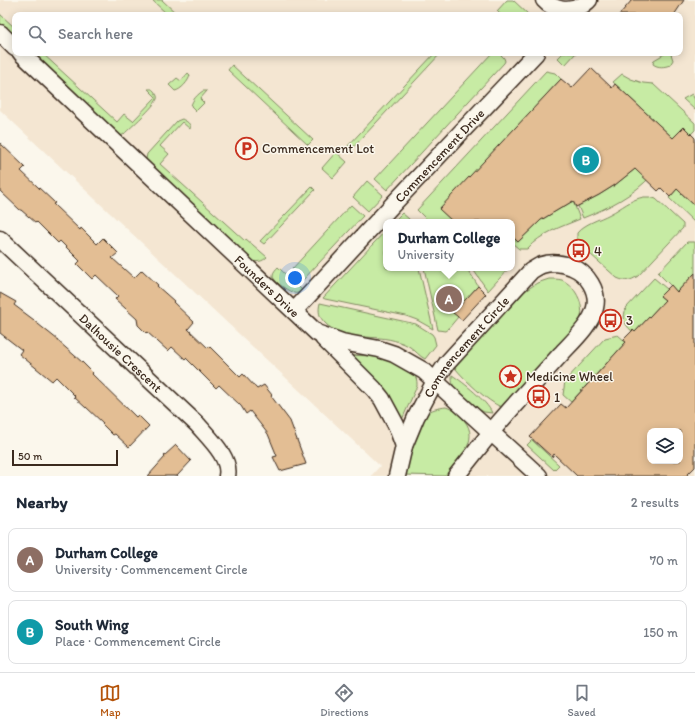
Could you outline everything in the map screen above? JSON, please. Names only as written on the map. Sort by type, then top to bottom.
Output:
[{"type":"street","points":[[546,6],[563,10],[572,10],[581,7]]},
{"type":"street","points":[[0,33],[12,45]]},
{"type":"street","name":"Founders Drive","points":[[24,56],[317,333],[342,342],[379,349],[394,354],[424,371],[538,476]]},
{"type":"street","name":"Commencement Drive","points":[[294,311],[533,56]]},
{"type":"street","name":"Dalhousie Crescent","points":[[0,239],[198,425],[222,452],[228,470],[227,476]]},
{"type":"street","name":"Commencement Circle","points":[[397,476],[404,446],[416,416],[435,381],[447,363],[532,271],[542,265],[554,264],[565,264],[575,268],[586,277],[593,286],[596,297],[595,308],[592,316],[581,331],[503,418],[456,476]]},
{"type":"street","points":[[317,333],[374,389],[382,399],[394,420],[404,446]]},
{"type":"shaded area","points":[[0,0],[695,0],[695,476],[371,476],[380,466],[0,110]]},
{"type":"green space","points":[[152,0],[162,0],[175,12],[165,12]]},
{"type":"green space","points":[[507,0],[513,0],[526,12],[498,12],[497,11]]},
{"type":"green space","points":[[0,14],[12,25],[12,36],[0,25]]},
{"type":"green space","points":[[32,56],[45,56],[117,122],[124,114],[133,121],[156,97],[148,89],[154,91],[157,96],[155,103],[124,134],[117,136]]},
{"type":"green space","points":[[432,56],[438,56],[349,152],[345,149]]},
{"type":"green space","points":[[489,56],[502,56],[504,58],[504,63],[387,190],[375,179]]},
{"type":"green space","points":[[560,56],[573,56],[565,65],[558,58]]},
{"type":"green space","points":[[661,56],[672,56],[673,60],[670,65],[662,67],[653,64],[654,60]]},
{"type":"green space","points":[[232,65],[313,140],[308,145],[228,70]]},
{"type":"green space","points":[[546,71],[555,73],[561,79],[440,209],[450,219],[426,219],[417,210]]},
{"type":"green space","points":[[188,73],[190,75],[188,80],[180,89],[175,91],[169,85],[177,78],[181,81]]},
{"type":"green space","points":[[622,74],[643,83],[653,84],[695,123],[695,130],[691,134],[684,127],[673,138],[613,82]]},
{"type":"green space","points":[[203,91],[207,91],[200,99],[204,103],[196,111],[191,106],[196,97]]},
{"type":"green space","points":[[692,94],[695,100],[695,110],[683,99]]},
{"type":"green space","points":[[182,119],[189,124],[190,129],[182,122],[160,146],[169,154],[160,164],[245,241],[246,239],[267,257],[262,261],[252,261],[148,164],[146,159],[147,154],[177,121]]},
{"type":"green space","points":[[336,152],[347,162],[333,178],[322,168]]},
{"type":"green space","points":[[635,169],[652,175],[629,195],[602,210],[583,218],[578,206],[615,185]]},
{"type":"green space","points":[[367,181],[383,195],[368,211],[353,197]]},
{"type":"green space","points":[[312,187],[315,190],[264,244],[260,241]]},
{"type":"green space","points":[[677,189],[695,206],[695,223],[669,198]]},
{"type":"green space","points":[[644,197],[656,199],[683,224],[683,228],[638,276],[630,280],[623,280],[617,278],[581,246],[577,240],[577,233],[588,224],[639,198]]},
{"type":"green space","points":[[573,201],[580,219],[545,235],[527,249],[519,249],[515,246],[515,240],[518,242],[541,220]]},
{"type":"green space","points":[[351,205],[363,216],[303,280],[292,269]]},
{"type":"green space","points":[[402,213],[409,219],[396,219]]},
{"type":"green space","points":[[383,233],[383,271],[420,271],[433,329],[406,316],[323,298]]},
{"type":"green space","points":[[687,242],[695,242],[695,273],[677,292],[658,273]]},
{"type":"green space","points":[[278,267],[302,290],[298,293],[294,293],[278,283],[273,275]]},
{"type":"green space","points":[[425,271],[468,271],[478,286],[454,313],[458,317],[448,329],[445,331],[438,330]]},
{"type":"green space","points":[[474,271],[506,271],[488,291]]},
{"type":"green space","points":[[654,278],[667,289],[660,296],[665,300],[635,332],[633,330],[632,331],[624,320],[626,308]]},
{"type":"green space","points":[[549,279],[562,280],[571,286],[580,301],[582,312],[581,318],[576,326],[501,407],[476,390],[455,368],[525,291],[537,283]]},
{"type":"green space","points":[[320,303],[416,324],[432,334],[436,345],[425,359],[410,347],[400,342],[390,339],[360,337],[341,333],[323,321],[319,309]]},
{"type":"green space","points":[[618,335],[626,342],[571,402],[563,395],[565,381],[605,338]]},
{"type":"green space","points":[[348,355],[384,358],[403,366],[414,374],[417,386],[401,422]]},
{"type":"green space","points":[[452,375],[480,398],[492,413],[480,410],[462,395],[453,385]]},
{"type":"green space","points":[[446,407],[458,414],[469,428],[469,443],[466,450],[445,476],[404,475],[422,419],[430,411]]},
{"type":"green space","points":[[532,440],[559,465],[554,470],[527,445]]},
{"type":"building","points":[[632,0],[684,0],[676,12],[622,12]]},
{"type":"building","points":[[591,68],[612,88],[615,84],[673,138],[684,127],[695,138],[695,206],[677,189],[670,197],[661,188],[658,191],[635,169],[615,185],[599,195],[576,207],[573,201],[541,220],[518,242],[515,239],[515,219],[450,219],[439,209],[561,79],[572,88]]},
{"type":"building","points":[[0,143],[25,167],[21,171],[55,203],[53,204],[80,230],[81,228],[97,244],[103,238],[118,253],[112,258],[134,278],[142,270],[158,285],[157,286],[194,322],[188,329],[208,348],[209,346],[240,377],[243,374],[257,389],[264,385],[290,421],[306,464],[280,471],[273,457],[277,456],[268,434],[250,411],[246,414],[241,406],[219,385],[216,388],[186,358],[185,359],[172,347],[168,351],[147,332],[146,333],[138,325],[137,319],[115,299],[118,296],[96,275],[92,279],[77,264],[80,261],[60,241],[58,243],[37,222],[36,223],[20,210],[0,191]]},
{"type":"building","points":[[695,273],[695,467],[686,476],[577,476],[554,454],[552,457],[530,437],[561,404],[566,408],[626,342],[623,340],[633,330],[635,332],[665,300],[660,296],[671,285],[677,292]]},
{"type":"building","points":[[478,286],[486,294],[462,320],[453,313]]},
{"type":"building","points":[[0,293],[16,302],[14,305],[58,340],[82,362],[93,373],[92,374],[136,417],[138,415],[149,426],[129,447],[115,434],[113,435],[102,424],[103,423],[74,397],[75,396],[56,377],[52,381],[19,354],[22,350],[0,333]]},
{"type":"building","points":[[176,445],[191,461],[177,476],[148,476],[165,457],[164,456]]},
{"type":"place","name":"Commencement Lot","points":[[247,148]]},
{"type":"place","name":"South Wing","points":[[586,160]]},
{"type":"place","name":"4","points":[[578,251]]},
{"type":"place","name":"Durham College","points":[[449,299]]},
{"type":"place","name":"3","points":[[610,320]]},
{"type":"place","name":"Medicine Wheel","points":[[510,376]]},
{"type":"place","name":"1","points":[[539,397]]}]
